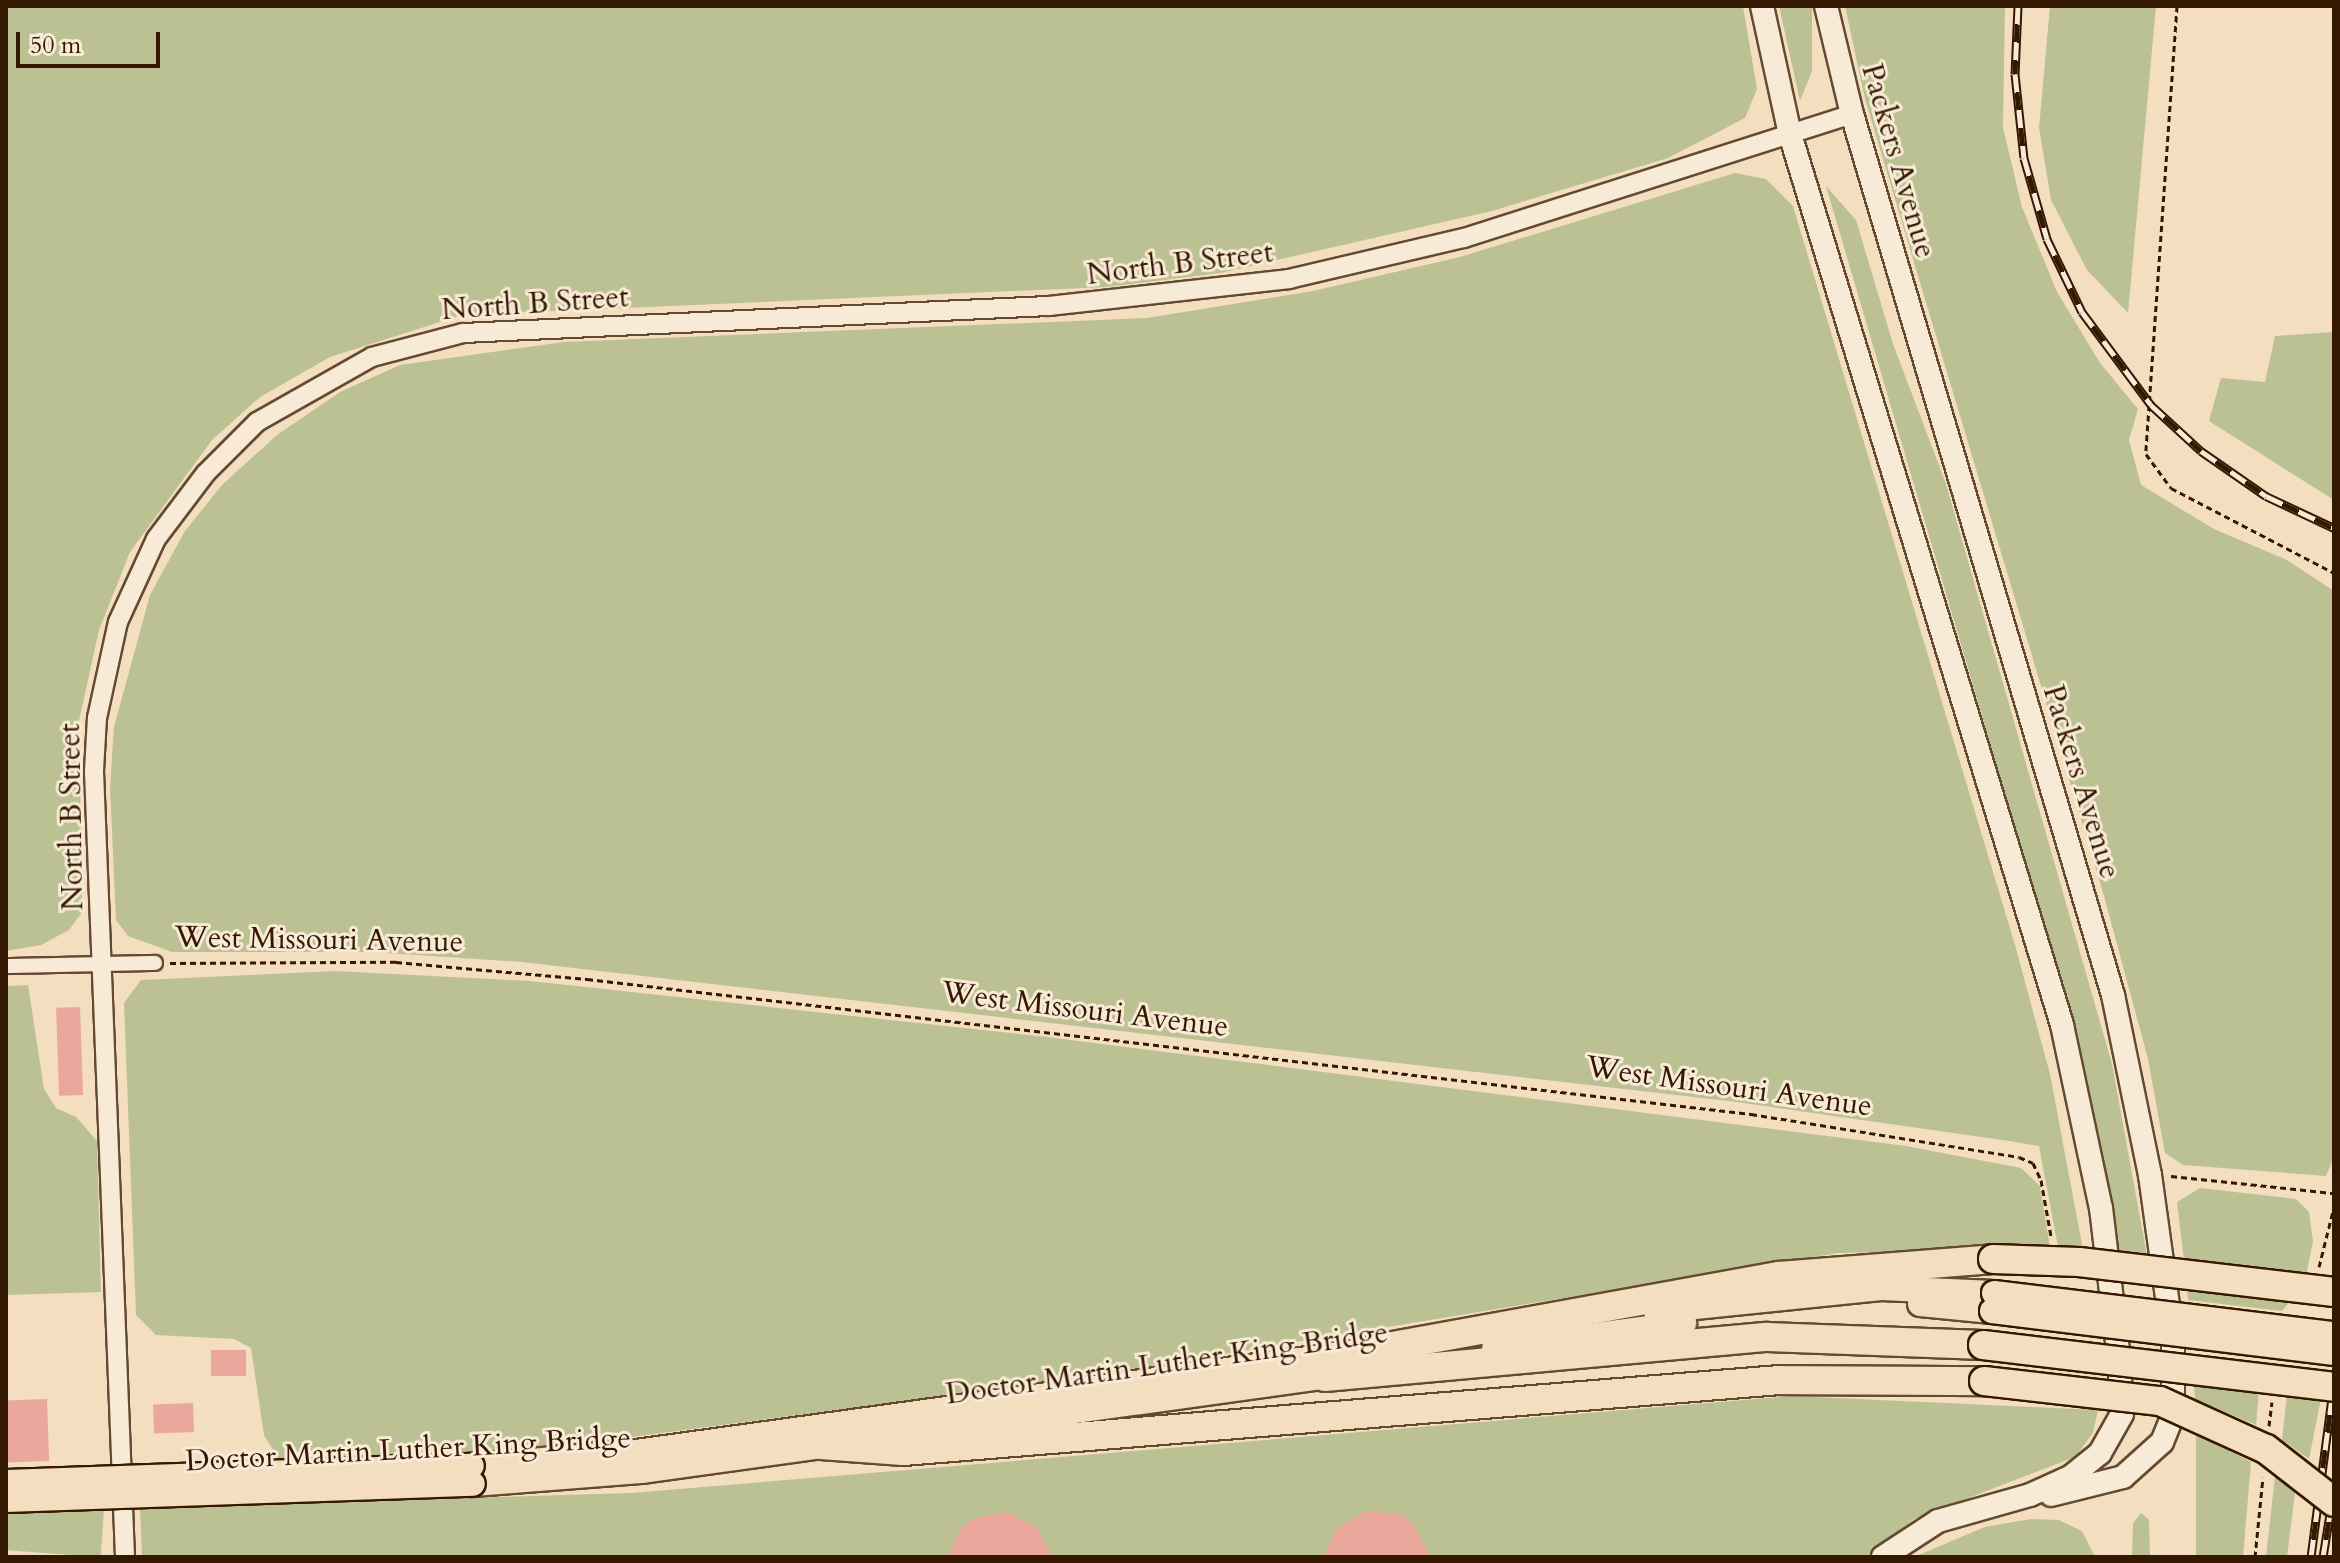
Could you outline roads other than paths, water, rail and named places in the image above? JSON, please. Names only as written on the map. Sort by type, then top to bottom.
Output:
[{"type":"highway","points":[[1376,1349],[1779,1276],[1993,1259],[2079,1262],[2334,1292]]},
{"type":"highway","points":[[1325,1377],[1767,1337],[1983,1345],[2334,1387]]},
{"type":"highway","points":[[821,1445],[903,1451],[1779,1380],[1984,1381],[2160,1401],[2266,1449],[2334,1502]]},
{"type":"main road","name":"Packers Avenue","points":[[1762,6],[1790,134],[2062,1025],[2101,1208],[2122,1414],[2100,1453],[2072,1476],[2030,1495]]},
{"type":"main road","name":"Packers Avenue","points":[[1826,6],[1852,114],[2113,995],[2150,1175],[2173,1341],[2173,1415],[2162,1442],[2123,1477],[2030,1495],[1938,1521],[1883,1557]]},
{"type":"main road","name":"Doctor Martin Luther King Bridge","points":[[6,1500],[473,1475],[1376,1349],[1816,1292],[1993,1302],[2334,1334]]},
{"type":"main road","name":"Doctor Martin Luther King Bridge","points":[[6,1482],[641,1471],[1778,1311],[1870,1304],[1993,1302],[2334,1353]]},
{"type":"street","name":"North B Street","points":[[125,1557],[104,963],[94,771],[100,702],[118,622],[156,539],[206,473],[257,422],[329,376],[418,342],[513,327],[1049,306],[1274,282],[1464,238],[1852,114]]},
{"type":"street","name":"West Missouri Avenue","points":[[6,966],[155,963]]},
{"type":"railway","points":[[2018,6],[2015,74],[2024,158],[2047,239],[2082,312],[2151,405],[2201,451],[2266,496],[2334,528]]},
{"type":"railway","points":[[2311,1557],[2334,1382]]},
{"type":"railway","points":[[2323,1557],[2334,1489]]}]
